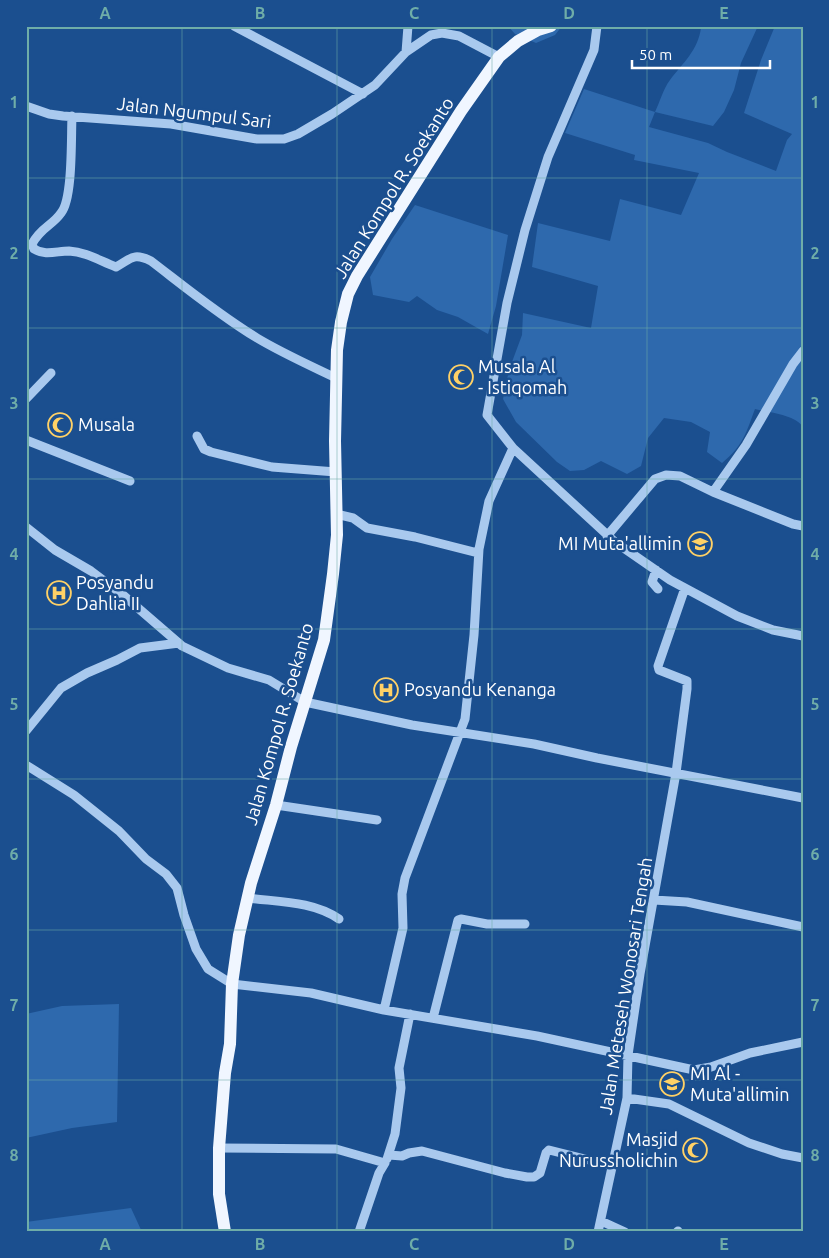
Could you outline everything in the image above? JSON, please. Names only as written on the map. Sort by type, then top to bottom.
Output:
[{"type":"main road","name":"Jalan Kompol R. Soekanto","points":[[225,1232],[219,1194],[219,1148],[225,1072],[230,1044],[232,984],[248,898],[324,640],[337,535],[337,350],[348,294],[357,276],[461,111],[499,57],[518,41],[538,30],[551,26]]},
{"type":"street","points":[[234,26],[363,94]]},
{"type":"street","points":[[406,52],[408,26]]},
{"type":"street","points":[[597,26],[594,50],[548,157],[525,230],[505,311],[487,415],[513,448],[608,536],[656,570],[736,616],[773,630],[803,636]]},
{"type":"street","name":"Jalan Ngumpul Sari","points":[[26,106],[49,114],[171,124],[258,139],[284,139],[298,134],[363,94],[375,85],[406,52],[431,35],[442,33],[460,36],[499,57]]},
{"type":"street","points":[[72,116],[68,195],[62,212],[37,234],[32,244],[34,249],[40,253],[70,251],[83,253],[116,267],[132,256],[141,256],[151,261],[256,337],[277,350],[336,378]]},
{"type":"street","points":[[713,492],[746,445],[793,364],[803,351]]},
{"type":"street","points":[[26,400],[50,373]]},
{"type":"street","points":[[197,436],[204,449],[211,452],[272,467],[336,472]]},
{"type":"street","points":[[26,440],[130,481]]},
{"type":"street","points":[[384,1010],[403,928],[402,894],[405,878],[465,719],[474,634],[478,553],[489,501],[513,448]]},
{"type":"street","points":[[608,536],[655,479],[666,475],[680,476],[713,492],[793,524],[803,526]]},
{"type":"street","points":[[336,514],[353,518],[367,528],[415,537],[478,553]]},
{"type":"street","points":[[26,527],[55,550],[91,571],[123,595],[182,646],[228,668],[269,680],[305,702],[412,725],[534,744],[803,798]]},
{"type":"street","points":[[656,570],[652,582],[658,589]]},
{"type":"street","name":"Jalan Meteseh Wonosari Tengah","points":[[598,1232],[627,1098],[628,1056],[676,773],[688,683],[684,679],[659,670],[658,666],[685,588]]},
{"type":"street","points":[[26,731],[61,688],[86,673],[140,648],[179,643]]},
{"type":"street","points":[[26,765],[74,796],[119,831],[146,859],[166,874],[177,888],[196,948],[208,969],[232,984],[310,993],[384,1010],[537,1036],[694,1070],[711,1067],[750,1053],[803,1042]]},
{"type":"street","points":[[276,805],[377,820]]},
{"type":"street","points":[[248,898],[316,908],[330,913],[339,919]]},
{"type":"street","points":[[654,900],[687,902],[803,927]]},
{"type":"street","points":[[433,1018],[458,920],[487,924],[525,924]]},
{"type":"street","points":[[359,1232],[379,1173],[387,1159],[395,1134],[402,1088],[399,1068],[410,1014]]},
{"type":"street","points":[[627,1098],[669,1104],[749,1143],[782,1154],[803,1158]]},
{"type":"street","points":[[219,1148],[336,1149],[387,1159],[422,1151],[527,1177],[534,1177],[540,1173],[546,1153],[549,1150],[613,1166]]},
{"type":"street","points":[[601,1221],[625,1232]]},
{"type":"shaded area","points":[[508,26],[562,26],[555,35],[536,43],[515,34]]},
{"type":"shaded area","points":[[703,26],[758,26],[741,63],[734,90],[724,112],[713,126],[655,112],[663,91],[693,50]]},
{"type":"shaded area","points":[[775,26],[803,26],[803,427],[788,417],[755,409],[739,445],[722,463],[707,452],[710,432],[691,422],[664,418],[648,438],[641,466],[627,474],[601,461],[584,470],[570,471],[557,462],[516,422],[503,399],[509,370],[522,335],[523,313],[591,328],[598,286],[532,267],[538,223],[610,241],[620,199],[681,215],[699,173],[634,160],[635,155],[565,133],[584,89],[655,112],[649,127],[708,143],[776,171],[787,140],[792,134],[744,113],[761,60]]},
{"type":"shaded area","points":[[415,205],[508,235],[496,306],[488,334],[458,317],[437,310],[417,296],[409,302],[373,295],[370,277]]},
{"type":"shaded area","points":[[119,1004],[117,1122],[72,1128],[26,1138],[26,1014],[62,1006]]},
{"type":"shaded area","points":[[131,1208],[142,1232],[26,1232],[26,1222]]},
{"type":"place","name":"Musala Al - Istiqomah","points":[[461,377]]},
{"type":"place","name":"Musala","points":[[60,425]]},
{"type":"place","name":"MI Muta'allimin","points":[[700,544]]},
{"type":"place","name":"Posyandu Dahlia II","points":[[59,593]]},
{"type":"place","name":"Posyandu Kenanga","points":[[386,690]]},
{"type":"place","name":"MI Al - Muta'allimin","points":[[672,1084]]},
{"type":"place","name":"Masjid Nurussholichin","points":[[695,1150]]}]
